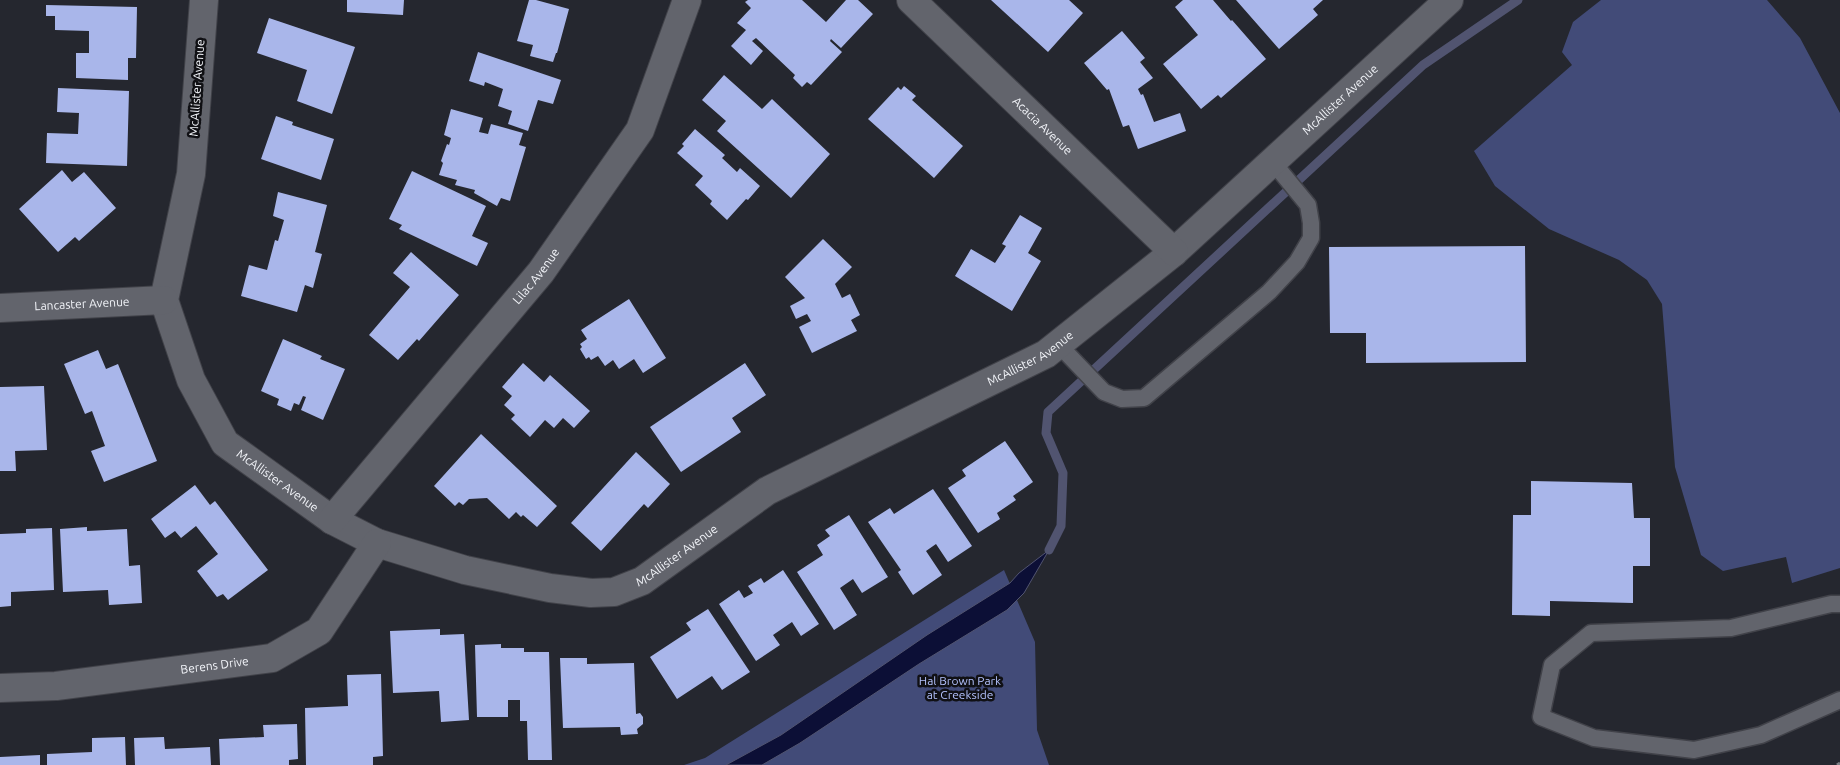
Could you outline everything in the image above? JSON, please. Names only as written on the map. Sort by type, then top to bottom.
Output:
[{"type":"street","name":"McAllister Avenue","points":[[204,0],[191,174],[164,300],[191,380],[225,443],[332,520],[377,543],[465,570],[550,588],[591,593],[623,590],[651,575],[767,491],[1046,354],[1065,351],[1449,0]]},
{"type":"street","name":"Lilac Avenue","points":[[332,520],[541,272],[640,130],[687,0]]},
{"type":"street","name":"Acacia Avenue","points":[[911,0],[1174,252]]},
{"type":"street","name":"Lancaster Avenue","points":[[0,308],[164,300]]},
{"type":"street","name":"Berens Drive","points":[[0,688],[56,686],[272,658],[319,631],[377,543]]},
{"type":"lane","points":[[1065,351],[1104,392],[1122,399],[1144,398],[1269,292],[1297,262],[1311,238],[1308,205],[1272,161]]},
{"type":"lane","points":[[1840,604],[1831,604],[1731,628],[1591,633],[1552,665],[1540,717],[1594,738],[1694,750],[1761,735],[1840,700]]},
{"type":"green space","points":[[1601,0],[1767,0],[1800,38],[1840,113],[1840,568],[1792,583],[1786,557],[1723,571],[1701,555],[1675,467],[1662,304],[1647,280],[1619,260],[1549,229],[1495,186],[1474,151],[1572,65],[1562,52],[1573,22]]},
{"type":"green space","name":"Hal Brown Park at Creekside","points":[[1004,570],[1035,642],[1037,730],[1049,765],[684,765],[705,758]]},
{"type":"shaded area","points":[[1049,550],[1024,593],[1007,610],[919,664],[800,743],[762,765],[726,765],[781,735],[927,635],[1010,583],[1019,573]]},
{"type":"building","points":[[347,0],[404,0],[403,15],[347,12]]},
{"type":"building","points":[[529,0],[536,0],[569,9],[553,62],[530,56],[533,45],[517,41]]},
{"type":"building","points":[[748,0],[802,0],[826,22],[846,0],[858,0],[873,14],[841,48],[831,39],[830,41],[842,52],[811,85],[807,82],[802,87],[793,78],[795,75],[756,38],[752,41],[763,51],[751,65],[731,46],[746,30],[737,23],[751,8],[745,2]]},
{"type":"building","points":[[991,0],[1069,0],[1083,13],[1048,52]]},
{"type":"building","points":[[1183,0],[1213,0],[1266,59],[1221,98],[1218,95],[1201,109],[1163,64],[1198,35],[1175,7]]},
{"type":"building","points":[[1236,0],[1323,0],[1313,9],[1318,15],[1279,49]]},
{"type":"building","points":[[46,5],[137,7],[136,58],[128,58],[128,80],[76,78],[76,53],[89,53],[89,31],[55,30],[55,16],[46,16]]},
{"type":"building","points":[[269,18],[355,47],[332,114],[297,101],[307,70],[257,53]]},
{"type":"building","points":[[1122,31],[1145,58],[1140,62],[1153,78],[1138,89],[1141,95],[1143,94],[1154,122],[1180,113],[1186,131],[1138,149],[1129,125],[1123,127],[1109,89],[1107,90],[1084,63]]},
{"type":"building","points":[[478,52],[561,80],[553,104],[538,100],[528,131],[508,124],[512,111],[498,106],[503,89],[485,82],[484,86],[469,81]]},
{"type":"building","points":[[724,75],[762,109],[772,99],[830,154],[791,198],[717,131],[726,121],[702,100]]},
{"type":"building","points":[[904,86],[916,96],[912,100],[963,146],[934,178],[868,119],[898,87],[901,90]]},
{"type":"building","points":[[58,88],[129,91],[127,166],[46,163],[47,133],[78,134],[79,113],[57,112]]},
{"type":"building","points":[[451,109],[483,118],[479,132],[488,134],[491,124],[523,133],[519,145],[526,147],[510,201],[501,198],[497,206],[474,193],[475,190],[455,185],[457,180],[439,175],[443,163],[441,161],[451,138],[444,135]]},
{"type":"building","points":[[276,116],[293,122],[292,125],[334,139],[321,180],[261,159]]},
{"type":"building","points":[[695,129],[725,155],[722,158],[737,172],[740,168],[760,186],[727,220],[710,204],[712,201],[695,185],[703,176],[677,153]]},
{"type":"building","points":[[62,170],[72,182],[84,172],[116,208],[79,241],[75,237],[58,252],[19,209]]},
{"type":"building","points":[[412,171],[486,206],[472,236],[488,243],[477,266],[399,229],[402,225],[389,219]]},
{"type":"building","points":[[278,192],[327,205],[315,252],[322,254],[313,288],[305,285],[297,312],[241,296],[249,265],[267,270],[275,240],[278,241],[284,220],[273,216]]},
{"type":"building","points":[[1020,215],[1042,228],[1028,253],[1041,261],[1012,311],[955,276],[971,249],[995,263],[1006,246],[1002,244]]},
{"type":"building","points":[[823,239],[852,267],[835,284],[842,298],[850,294],[860,315],[851,320],[857,331],[812,353],[799,327],[811,321],[807,314],[796,319],[790,306],[805,298],[785,277]]},
{"type":"building","points":[[1525,246],[1526,362],[1366,363],[1366,333],[1330,333],[1329,247]]},
{"type":"building","points":[[411,252],[459,295],[419,341],[417,339],[398,360],[369,335],[410,287],[393,273]]},
{"type":"building","points":[[629,299],[666,358],[643,373],[634,359],[619,369],[613,360],[605,366],[598,356],[591,360],[589,357],[586,359],[580,349],[582,347],[580,344],[587,339],[581,330]]},
{"type":"building","points":[[283,339],[322,356],[320,359],[345,369],[323,420],[301,410],[306,397],[303,396],[299,405],[294,403],[291,411],[277,405],[279,399],[261,391]]},
{"type":"building","points":[[98,350],[106,369],[118,364],[157,461],[104,482],[91,451],[105,446],[92,411],[85,414],[64,364]]},
{"type":"building","points":[[523,363],[544,382],[550,375],[590,411],[574,428],[563,418],[554,428],[545,420],[530,437],[511,419],[515,415],[504,405],[512,396],[502,387]]},
{"type":"building","points":[[745,363],[766,395],[732,418],[741,432],[681,472],[650,427]]},
{"type":"building","points":[[44,386],[47,450],[15,451],[16,471],[0,471],[0,387]]},
{"type":"building","points":[[481,434],[557,506],[537,527],[523,515],[521,517],[516,512],[509,519],[487,498],[469,499],[463,505],[459,502],[455,506],[434,486]]},
{"type":"building","points":[[1005,441],[1033,482],[1013,496],[1016,500],[997,513],[1000,519],[978,533],[948,488],[966,476],[962,470]]},
{"type":"building","points":[[636,452],[670,484],[648,508],[644,504],[601,551],[571,523]]},
{"type":"building","points":[[1531,481],[1632,483],[1634,518],[1650,518],[1650,566],[1633,566],[1633,603],[1550,601],[1550,616],[1512,615],[1513,515],[1531,515]]},
{"type":"building","points":[[195,485],[210,505],[215,501],[268,570],[228,600],[223,594],[217,597],[197,571],[218,554],[196,526],[181,538],[175,531],[165,538],[151,519]]},
{"type":"building","points":[[933,489],[972,546],[948,562],[936,544],[926,551],[942,575],[913,595],[898,572],[901,570],[868,522],[890,508],[894,514]]},
{"type":"building","points":[[849,515],[888,577],[862,593],[853,579],[840,588],[857,615],[834,630],[797,572],[823,555],[817,545],[830,536],[825,530]]},
{"type":"building","points":[[87,527],[87,531],[127,529],[129,566],[140,565],[142,603],[109,605],[108,590],[63,592],[60,529]]},
{"type":"building","points":[[52,528],[54,590],[11,592],[11,606],[0,607],[0,534],[26,533],[26,529]]},
{"type":"building","points":[[783,570],[819,624],[801,636],[792,622],[773,635],[780,645],[756,661],[719,604],[739,590],[744,598],[753,593],[748,586],[761,578],[764,583]]},
{"type":"building","points":[[708,609],[750,672],[722,690],[712,676],[677,699],[650,657],[691,630],[686,623]]},
{"type":"building","points":[[440,629],[440,635],[464,634],[469,720],[441,722],[439,691],[393,693],[390,631]]},
{"type":"building","points":[[501,644],[501,648],[524,648],[524,652],[549,652],[552,760],[528,760],[527,721],[520,721],[520,700],[508,700],[508,717],[477,717],[475,645]]},
{"type":"building","points":[[560,658],[587,658],[587,664],[634,663],[636,714],[640,713],[643,717],[643,724],[637,729],[638,734],[621,735],[620,727],[563,728]]},
{"type":"building","points":[[381,674],[383,756],[373,757],[373,765],[306,765],[305,708],[348,706],[347,675]]},
{"type":"building","points":[[297,724],[298,759],[289,760],[289,765],[220,765],[219,739],[264,737],[263,725]]},
{"type":"building","points":[[125,737],[126,765],[47,765],[47,754],[92,752],[92,738]]},
{"type":"building","points":[[164,737],[165,749],[210,747],[211,765],[135,765],[134,738]]},
{"type":"building","points":[[40,755],[40,765],[0,765],[0,757]]},
{"type":"waterway","points":[[1049,550],[1061,526],[1063,473],[1046,433],[1048,412],[1423,65],[1518,0]]}]
